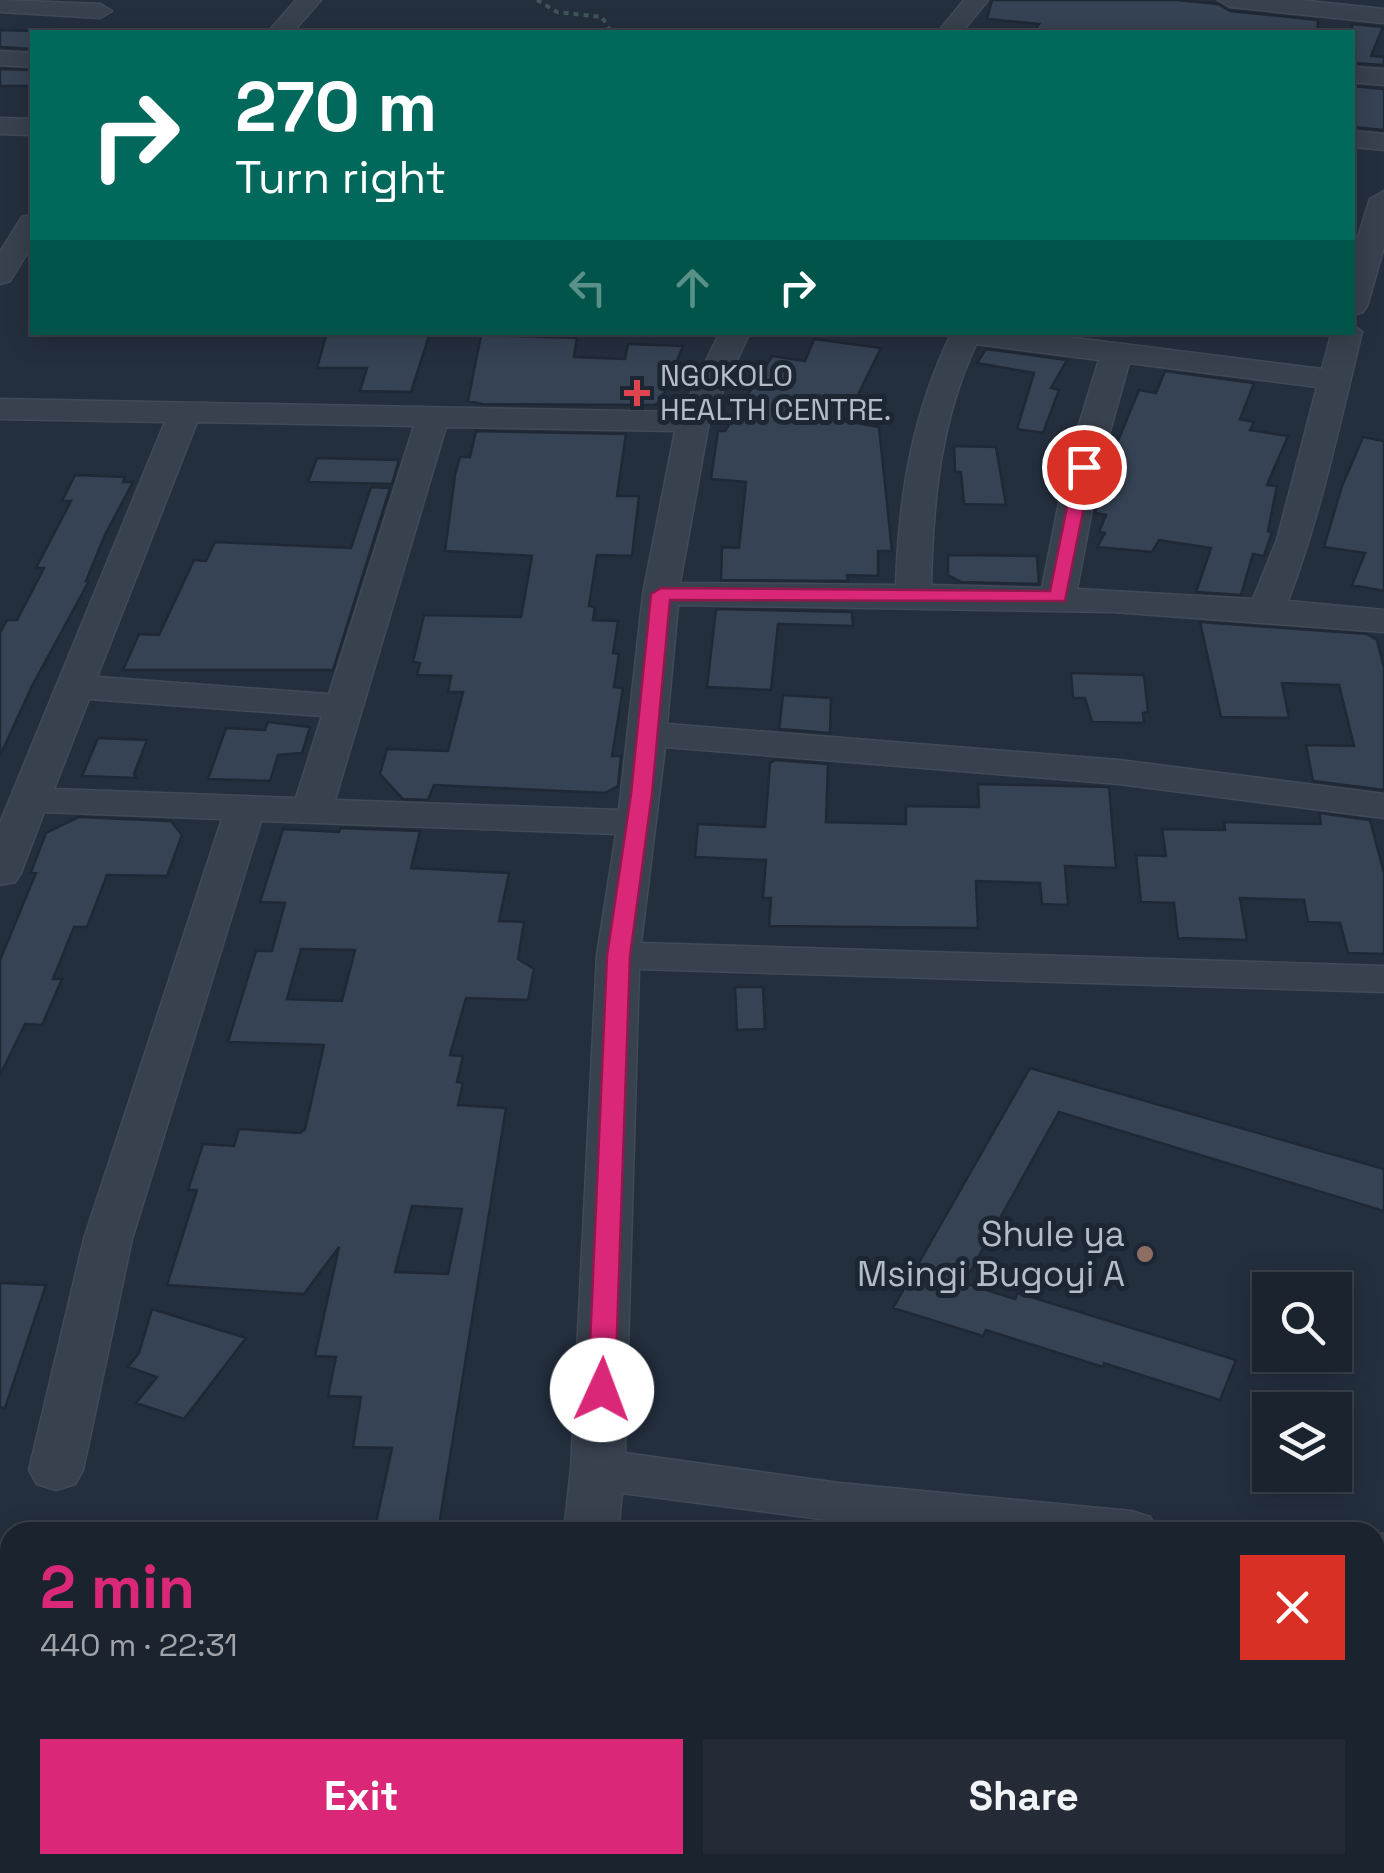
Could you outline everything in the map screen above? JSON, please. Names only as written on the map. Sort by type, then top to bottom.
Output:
[{"type":"street","points":[[0,6],[8,0]]},
{"type":"street","points":[[282,30],[310,0]]},
{"type":"street","points":[[952,30],[976,0]]},
{"type":"street","points":[[1230,0],[1384,16]]},
{"type":"street","points":[[0,6],[100,11]]},
{"type":"street","points":[[0,58],[30,60]]},
{"type":"street","points":[[1355,74],[1384,78]]},
{"type":"street","points":[[0,126],[30,126]]},
{"type":"street","points":[[1355,139],[1384,142]]},
{"type":"street","points":[[1355,296],[1384,199]]},
{"type":"street","points":[[0,209],[30,210]]},
{"type":"street","points":[[0,275],[30,225]]},
{"type":"street","points":[[592,1522],[598,1469],[618,956],[638,823],[661,594],[677,491],[693,422],[734,335]]},
{"type":"street","points":[[913,596],[921,451],[946,374],[966,335]]},
{"type":"street","points":[[981,335],[1336,380]]},
{"type":"street","points":[[1267,608],[1294,540],[1345,335]]},
{"type":"street","points":[[1058,597],[1084,467],[1116,354]]},
{"type":"street","points":[[0,409],[693,422]]},
{"type":"street","points":[[0,873],[185,412]]},
{"type":"street","points":[[312,809],[434,415]]},
{"type":"street","points":[[661,594],[1058,597],[1267,608],[1384,621]]},
{"type":"street","points":[[75,688],[344,706]]},
{"type":"street","points":[[648,734],[1119,772],[1384,806]]},
{"type":"street","points":[[31,800],[638,823]]},
{"type":"street","points":[[56,1470],[108,1238],[246,808]]},
{"type":"street","points":[[618,956],[1384,978]]},
{"type":"street","points":[[598,1469],[839,1504],[1027,1522]]},
{"type":"path","points":[[537,0],[558,12],[602,17],[611,30]]},
{"type":"building","points":[[992,0],[1176,0],[1218,4],[1230,11],[1318,20],[1317,30],[1035,30],[1039,24],[987,19]]},
{"type":"building","points":[[1352,24],[1383,27],[1371,56],[1384,57],[1384,65],[1355,63]]},
{"type":"building","points":[[0,30],[30,31],[30,49],[0,47]]},
{"type":"building","points":[[0,69],[30,70],[30,86],[0,86]]},
{"type":"building","points":[[1355,86],[1384,89],[1384,130],[1355,127]]},
{"type":"building","points":[[326,335],[429,336],[411,392],[360,391],[367,368],[317,368]]},
{"type":"building","points":[[481,335],[577,338],[574,357],[625,359],[628,344],[683,346],[660,403],[654,405],[482,404],[468,401]]},
{"type":"building","points":[[814,339],[881,348],[845,421],[879,427],[892,551],[878,551],[878,576],[847,575],[848,581],[721,580],[722,547],[739,548],[746,482],[711,479],[718,431],[725,431],[772,356],[805,361]]},
{"type":"building","points":[[986,349],[1067,360],[1051,388],[1059,390],[1043,433],[1017,429],[1034,373],[977,363]]},
{"type":"building","points":[[1165,371],[1254,383],[1240,419],[1254,422],[1250,430],[1288,436],[1267,485],[1277,486],[1268,531],[1272,532],[1264,556],[1253,554],[1241,595],[1196,592],[1211,548],[1159,540],[1152,552],[1097,547],[1105,533],[1099,532],[1106,515],[1095,513],[1110,460],[1139,390],[1156,393]]},
{"type":"building","points":[[476,431],[626,434],[617,496],[639,496],[632,556],[597,555],[589,606],[595,607],[593,620],[618,621],[613,653],[619,654],[614,687],[623,688],[612,756],[621,756],[618,786],[605,793],[434,785],[428,800],[403,799],[380,774],[387,749],[448,751],[463,692],[448,692],[451,676],[417,675],[420,663],[413,662],[424,615],[521,617],[532,556],[445,551],[455,475],[460,457],[470,457]]},
{"type":"building","points":[[1363,437],[1384,441],[1384,591],[1352,585],[1365,553],[1324,547],[1342,486]]},
{"type":"building","points":[[954,446],[996,447],[1006,505],[964,504],[961,472],[955,472]]},
{"type":"building","points":[[317,458],[399,460],[392,484],[308,482]]},
{"type":"building","points":[[75,475],[125,477],[123,482],[133,482],[105,535],[89,581],[32,686],[0,756],[0,632],[7,620],[17,620],[44,568],[36,568],[71,501],[62,501]]},
{"type":"building","points":[[371,487],[390,488],[333,670],[123,670],[139,634],[159,635],[194,560],[206,561],[215,542],[351,548]]},
{"type":"building","points":[[948,555],[1037,556],[1039,584],[961,582],[948,575]]},
{"type":"building","points":[[716,609],[852,612],[853,626],[778,624],[771,690],[707,687]]},
{"type":"building","points":[[1200,622],[1367,634],[1377,640],[1384,668],[1384,790],[1313,781],[1306,745],[1354,746],[1339,685],[1282,683],[1289,718],[1221,717]]},
{"type":"building","points":[[1071,673],[1144,675],[1148,712],[1143,713],[1144,723],[1092,722],[1085,698],[1073,698]]},
{"type":"building","points":[[783,695],[831,698],[830,733],[779,729]]},
{"type":"building","points":[[268,722],[310,727],[302,753],[278,755],[270,781],[208,779],[226,728],[265,730]]},
{"type":"building","points":[[98,738],[147,740],[134,774],[137,778],[82,776]]},
{"type":"building","points":[[775,760],[828,764],[826,822],[906,824],[906,806],[979,807],[978,784],[1109,787],[1116,868],[1065,866],[1068,905],[1042,904],[1040,883],[976,881],[978,928],[769,926],[771,898],[763,898],[766,860],[695,857],[698,824],[765,827],[770,763]]},
{"type":"building","points":[[1319,813],[1370,820],[1384,873],[1384,954],[1348,953],[1340,923],[1308,922],[1304,900],[1240,898],[1247,940],[1178,938],[1174,903],[1141,902],[1136,855],[1166,856],[1162,829],[1225,830],[1224,822],[1321,824]]},
{"type":"building","points":[[79,817],[171,821],[182,835],[167,876],[107,875],[87,927],[74,927],[53,979],[62,979],[42,1025],[25,1024],[0,1075],[0,960],[36,873],[31,872],[46,833]]},
{"type":"building","points":[[283,829],[420,831],[411,868],[509,873],[499,921],[524,922],[518,959],[534,969],[528,1000],[466,998],[450,1055],[463,1056],[457,1082],[463,1083],[458,1105],[506,1108],[440,1522],[376,1522],[392,1448],[353,1447],[361,1397],[328,1396],[336,1357],[315,1356],[339,1247],[304,1294],[167,1285],[197,1190],[188,1190],[203,1144],[234,1146],[239,1129],[300,1133],[305,1129],[324,1045],[228,1042],[256,951],[272,951],[285,903],[260,902]],"holes":[[[301,949],[355,950],[342,1001],[287,999]],[[412,1206],[462,1209],[448,1274],[395,1272]]]},
{"type":"building","points":[[735,987],[763,987],[765,1029],[737,1030]]},
{"type":"building","points":[[1030,1068],[1384,1169],[1384,1211],[1059,1112],[964,1283],[1015,1299],[1018,1293],[1236,1360],[1220,1400],[1104,1363],[1103,1367],[986,1330],[983,1336],[893,1308]]},
{"type":"building","points":[[0,1283],[46,1285],[5,1408],[0,1407]]},
{"type":"building","points":[[152,1309],[246,1338],[184,1419],[136,1403],[157,1377],[128,1367],[139,1353]]},
{"type":"place","name":"NGOKOLO HEALTH CENTRE.","points":[[637,393]]},
{"type":"place","name":"Shule ya Msingi Bugoyi A","points":[[1145,1254]]},
{"type":"route","points":[[602,1390],[618,956],[642,794],[661,594],[1058,597],[1084,467]]}]
